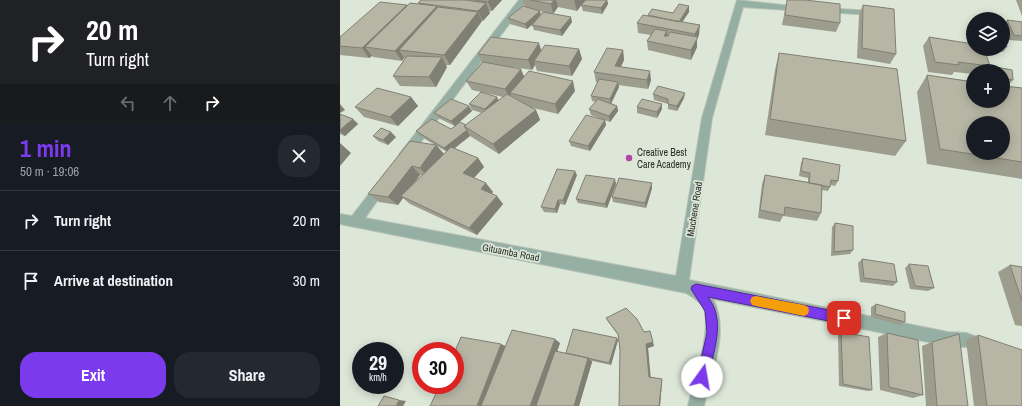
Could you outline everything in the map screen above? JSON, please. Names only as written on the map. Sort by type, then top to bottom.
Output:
[{"type":"street","points":[[400,161],[523,0]]},
{"type":"street","points":[[741,2],[885,14]]},
{"type":"street","name":"Muchene Road","points":[[682,284],[707,118],[741,2]]},
{"type":"street","points":[[354,223],[391,174]]},
{"type":"street","name":"Gituamba Road","points":[[340,220],[682,284]]},
{"type":"street","points":[[682,284],[696,289],[948,339],[966,340],[996,350]]},
{"type":"street","points":[[696,289],[710,309],[713,333],[696,406]]},
{"type":"building","points":[[421,0],[465,0],[486,3],[478,11],[418,3]]},
{"type":"building","points":[[475,0],[490,0],[488,2]]},
{"type":"building","points":[[530,0],[554,0],[551,4]]},
{"type":"building","points":[[586,0],[607,0],[601,8],[581,5]]},
{"type":"building","points":[[787,0],[805,0],[840,4],[840,23],[785,15]]},
{"type":"building","points":[[380,2],[407,5],[362,48],[340,46],[340,37]]},
{"type":"building","points":[[410,3],[437,6],[395,51],[365,47]]},
{"type":"building","points":[[679,4],[689,6],[679,22],[648,15],[652,9],[673,13]]},
{"type":"building","points":[[863,5],[894,9],[896,54],[862,48]]},
{"type":"building","points":[[523,6],[540,11],[525,24],[508,18]]},
{"type":"building","points":[[438,7],[478,12],[444,55],[399,50]]},
{"type":"building","points":[[543,12],[571,17],[560,30],[532,25]]},
{"type":"building","points":[[643,15],[700,25],[695,34],[637,23]]},
{"type":"building","points":[[1010,20],[1022,22],[1022,36],[1014,35],[1010,26]]},
{"type":"building","points":[[655,29],[667,31],[664,36],[668,36],[670,32],[698,37],[691,50],[647,41]]},
{"type":"building","points":[[491,37],[539,43],[528,60],[478,54]]},
{"type":"building","points":[[929,37],[966,43],[966,56],[986,56],[989,64],[958,62],[959,65],[935,62]]},
{"type":"building","points":[[545,45],[579,49],[569,66],[534,61]]},
{"type":"building","points":[[607,48],[623,50],[615,66],[650,71],[647,80],[594,72]]},
{"type":"building","points":[[779,53],[897,69],[906,141],[770,119]]},
{"type":"building","points":[[407,56],[442,57],[429,77],[393,76]]},
{"type":"building","points":[[483,62],[521,69],[505,89],[466,81]]},
{"type":"building","points":[[1010,70],[1012,70],[1013,80],[1010,79]]},
{"type":"building","points":[[529,71],[573,81],[555,104],[510,93]]},
{"type":"building","points":[[927,75],[966,81],[966,108],[1010,108],[1010,87],[1022,88],[1022,162],[1009,160],[1010,116],[966,116],[966,153],[940,149]]},
{"type":"building","points":[[599,79],[618,82],[610,99],[591,96]]},
{"type":"building","points":[[658,86],[685,93],[677,106],[668,104],[668,99],[653,94]]},
{"type":"building","points":[[377,88],[411,97],[390,117],[355,107]]},
{"type":"building","points":[[481,92],[497,97],[485,109],[469,104]]},
{"type":"building","points":[[507,94],[536,110],[493,144],[464,126]]},
{"type":"building","points":[[451,99],[469,106],[451,121],[434,113]]},
{"type":"building","points":[[598,99],[617,106],[609,116],[589,109]]},
{"type":"building","points":[[642,99],[662,104],[657,112],[637,107]]},
{"type":"building","points":[[340,114],[353,119],[340,130]]},
{"type":"building","points":[[586,115],[605,120],[588,146],[569,141]]},
{"type":"building","points":[[432,119],[451,129],[460,122],[466,125],[464,126],[467,130],[444,148],[416,131]]},
{"type":"building","points":[[381,128],[391,132],[383,140],[373,136]]},
{"type":"building","points":[[410,141],[436,145],[420,168],[412,166],[388,197],[368,194]]},
{"type":"building","points":[[451,147],[478,158],[463,173],[486,183],[481,189],[497,196],[469,228],[401,196]]},
{"type":"building","points":[[803,158],[840,165],[838,181],[831,180],[830,187],[809,183],[810,173],[801,171]]},
{"type":"building","points":[[557,169],[575,171],[563,200],[558,200],[555,209],[541,207]]},
{"type":"building","points":[[586,175],[615,179],[605,204],[576,199]]},
{"type":"building","points":[[765,175],[822,185],[821,213],[785,207],[784,215],[760,210]]},
{"type":"building","points":[[619,178],[652,183],[645,203],[612,197]]},
{"type":"building","points":[[835,223],[853,226],[853,250],[834,252]]},
{"type":"building","points":[[862,259],[894,264],[897,282],[864,278]]},
{"type":"building","points":[[909,264],[928,266],[934,288],[915,286]]},
{"type":"building","points":[[1010,265],[1022,267],[1022,301]]},
{"type":"building","points":[[876,304],[905,312],[905,322],[875,314]]},
{"type":"building","points":[[626,308],[637,319],[644,332],[650,331],[653,342],[646,344],[649,377],[662,379],[659,406],[619,406],[620,350],[618,334],[606,318]]},
{"type":"building","points":[[573,329],[617,338],[609,363],[566,353]]},
{"type":"building","points":[[512,330],[555,339],[530,406],[481,406]]},
{"type":"building","points":[[841,332],[869,337],[872,390],[843,384]]},
{"type":"building","points":[[887,333],[918,340],[923,395],[889,387]]},
{"type":"building","points":[[959,334],[968,406],[937,406],[932,342]]},
{"type":"building","points":[[978,335],[1022,350],[1022,406],[987,406]]},
{"type":"building","points":[[461,337],[501,344],[477,406],[430,406],[436,394],[464,394],[464,342],[459,342]]},
{"type":"building","points":[[555,351],[588,358],[574,406],[536,406]]},
{"type":"building","points":[[384,396],[399,400],[396,406],[378,406]]},
{"type":"slow traffic","points":[[756,301],[804,310]]},
{"type":"place","name":"Creative Best Care Academy","points":[[629,158]]},
{"type":"route","points":[[702,377],[713,333],[710,309],[696,289],[844,318]]}]
